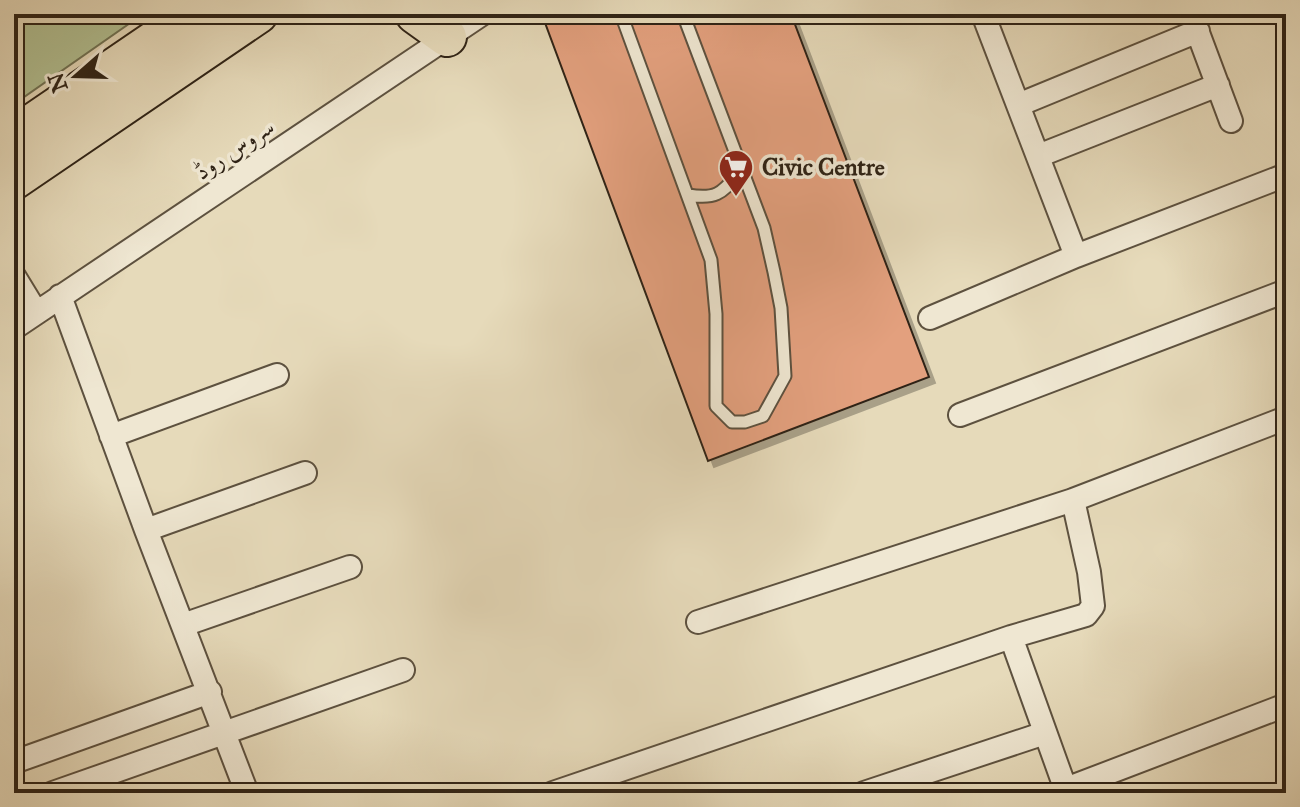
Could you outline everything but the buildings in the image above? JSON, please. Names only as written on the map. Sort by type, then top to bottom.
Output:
[{"type":"highway","points":[[14,136],[193,14]]},
{"type":"highway","points":[[14,180],[258,14]]},
{"type":"highway","points":[[415,14],[447,37]]},
{"type":"street","name":"سروس روڈ","points":[[14,328],[482,14]]},
{"type":"street","points":[[983,14],[1076,256]]},
{"type":"street","points":[[1018,105],[1194,22],[1231,121]]},
{"type":"street","points":[[1038,156],[1218,85]]},
{"type":"street","points":[[930,318],[1076,256],[1286,175]]},
{"type":"street","points":[[14,276],[36,312]]},
{"type":"street","points":[[960,415],[1286,291]]},
{"type":"street","points":[[60,296],[247,793]]},
{"type":"street","points":[[111,436],[277,375]]},
{"type":"street","points":[[698,622],[1073,500],[1286,418]]},
{"type":"street","points":[[146,530],[305,473]]},
{"type":"street","points":[[553,793],[1011,637],[1086,615],[1093,606],[1073,500]]},
{"type":"street","points":[[183,625],[350,567]]},
{"type":"street","points":[[1011,637],[1066,791],[1286,705]]},
{"type":"street","points":[[53,793],[403,670]]},
{"type":"street","points":[[14,762],[210,692]]},
{"type":"street","points":[[864,793],[1045,733]]},
{"type":"lane","points":[[621,14],[711,260],[716,314],[716,406],[732,422],[745,422],[763,416],[785,376],[781,308],[764,228],[683,14]]},
{"type":"lane","points":[[688,195],[707,198],[720,194],[742,170]]},
{"type":"green space","points":[[21,14],[143,14],[14,104],[14,19]]},
{"type":"place","name":"Civic Centre","points":[[736,198]]}]
